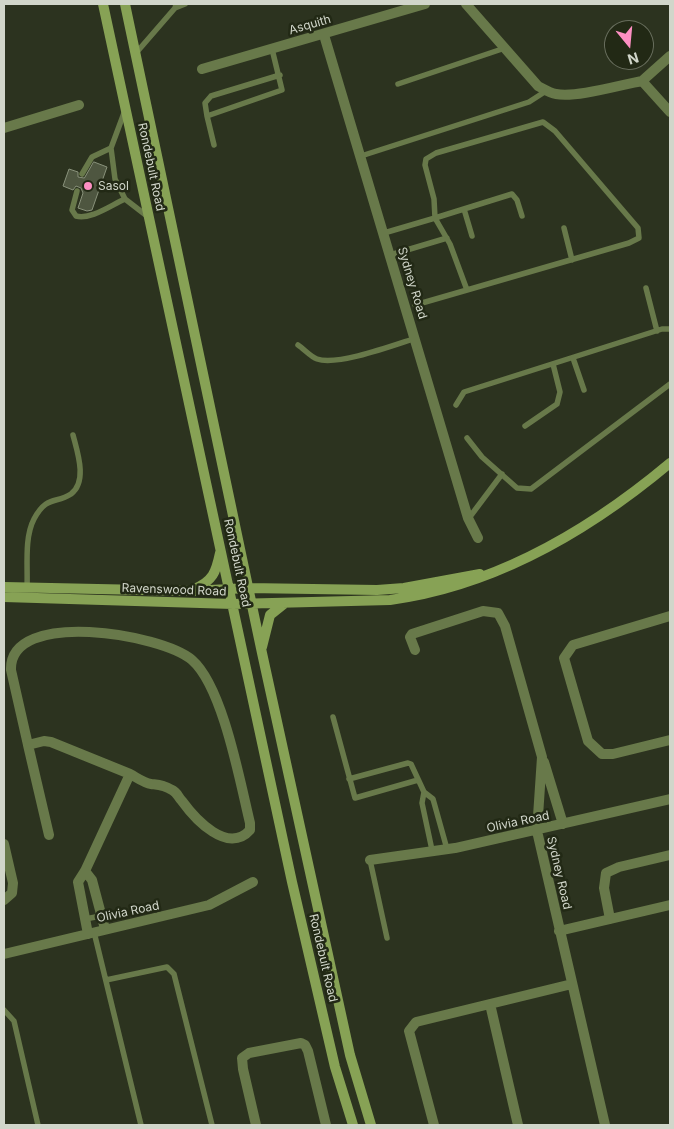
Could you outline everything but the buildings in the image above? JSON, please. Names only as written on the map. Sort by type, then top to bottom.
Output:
[{"type":"main road","name":"Rondebult Road","points":[[102,4],[292,882],[335,1066],[353,1125]]},
{"type":"main road","name":"Rondebult Road","points":[[125,4],[251,604],[350,1055],[372,1125]]},
{"type":"main road","name":"Ravenswood Road","points":[[4,587],[26,593],[233,604],[365,601],[415,597],[467,584],[574,533],[613,508],[670,463]]},
{"type":"main road","points":[[191,591],[210,581],[215,574],[221,550]]},
{"type":"main road","name":"Ravenswood Road","points":[[4,598],[26,593],[191,591],[248,588],[377,590],[404,588],[466,576],[489,574]]},
{"type":"main road","points":[[262,653],[270,615],[280,605],[288,602]]},
{"type":"street","name":"Asquith","points":[[202,69],[425,4]]},
{"type":"street","points":[[466,4],[538,86],[556,94],[568,94],[642,81],[670,56]]},
{"type":"street","name":"Sydney Road","points":[[324,35],[416,338],[468,518],[478,538]]},
{"type":"street","points":[[642,81],[670,112]]},
{"type":"street","points":[[4,128],[79,105]]},
{"type":"street","name":"Sydney Road","points":[[415,650],[410,637],[412,634],[483,611],[498,613],[506,626],[542,757],[537,831],[605,1125]]},
{"type":"street","points":[[670,616],[573,645],[564,658],[588,741],[594,748],[602,754],[613,754],[670,740]]},
{"type":"street","points":[[28,746],[44,741],[51,742],[130,774],[149,784],[160,783],[175,791],[182,802],[221,838],[230,840],[245,835],[250,830],[250,823],[228,734],[210,687],[193,661],[186,655],[132,636],[83,633],[41,635],[16,653],[12,659],[11,670],[28,746],[49,834]]},
{"type":"street","points":[[542,757],[563,824]]},
{"type":"street","points":[[96,932],[85,919],[78,882],[85,871],[130,774]]},
{"type":"street","name":"Olivia Road","points":[[370,860],[447,849],[537,831],[670,799]]},
{"type":"street","points":[[4,844],[13,883],[12,894],[4,900]]},
{"type":"street","points":[[610,919],[604,888],[606,873],[619,867],[670,855]]},
{"type":"street","points":[[85,871],[92,880],[101,916],[96,932]]},
{"type":"street","name":"Olivia Road","points":[[4,954],[209,905],[253,882]]},
{"type":"street","points":[[559,931],[670,905]]},
{"type":"street","points":[[434,1125],[409,1031],[411,1026],[416,1022],[572,984]]},
{"type":"street","points":[[490,1004],[518,1125]]},
{"type":"street","points":[[256,1125],[242,1058],[249,1053],[301,1043],[308,1050],[326,1125]]},
{"type":"lane","points":[[136,52],[175,6],[184,4]]},
{"type":"lane","points":[[398,84],[505,48]]},
{"type":"lane","points":[[207,116],[278,93],[283,86],[272,49]]},
{"type":"lane","points":[[214,145],[205,103],[211,96],[280,75]]},
{"type":"lane","points":[[360,156],[529,102],[546,91]]},
{"type":"lane","points":[[126,110],[111,148],[116,185],[125,199],[149,218]]},
{"type":"lane","points":[[415,305],[572,260],[629,243],[639,238],[638,228],[556,132],[543,122],[429,156],[425,165],[434,199],[435,218],[447,238],[467,290]]},
{"type":"lane","points":[[82,174],[92,157],[111,148]]},
{"type":"lane","points":[[77,191],[72,210],[76,216],[80,217],[92,214],[125,199]]},
{"type":"lane","points":[[384,233],[512,194],[517,200],[522,216]]},
{"type":"lane","points":[[464,209],[472,236]]},
{"type":"lane","points":[[564,228],[572,260]]},
{"type":"lane","points":[[390,255],[447,238]]},
{"type":"lane","points":[[646,288],[657,331]]},
{"type":"lane","points":[[456,405],[464,392],[657,331],[670,329]]},
{"type":"lane","points":[[298,346],[317,359],[332,360],[366,353],[416,338]]},
{"type":"lane","points":[[574,358],[584,390]]},
{"type":"lane","points":[[525,426],[557,404],[560,392],[554,364]]},
{"type":"lane","points":[[467,438],[482,457],[517,488],[531,489],[670,384]]},
{"type":"lane","points":[[26,593],[30,533],[35,517],[48,502],[70,494],[76,488],[80,476],[80,460],[73,435]]},
{"type":"lane","points":[[468,518],[502,474]]},
{"type":"lane","points":[[333,716],[353,796],[358,799],[418,780]]},
{"type":"lane","points":[[349,779],[404,763],[411,764],[424,792],[433,799],[447,849]]},
{"type":"lane","points":[[424,792],[422,803],[432,850]]},
{"type":"lane","points":[[370,860],[387,938]]},
{"type":"lane","points":[[85,919],[101,916]]},
{"type":"lane","points":[[96,932],[141,1125]]},
{"type":"lane","points":[[106,980],[167,967],[178,979],[212,1125]]},
{"type":"lane","points":[[4,1010],[14,1021],[38,1125]]},
{"type":"place","name":"Sasol","points":[[88,186]]}]
